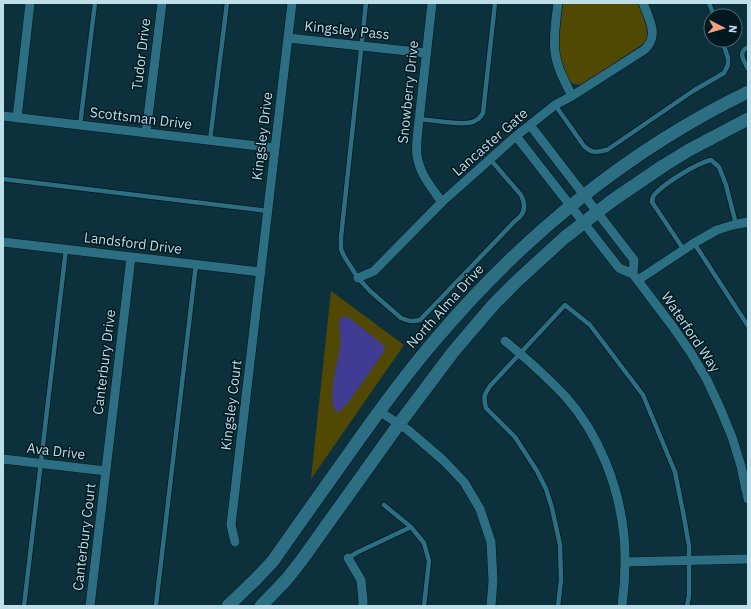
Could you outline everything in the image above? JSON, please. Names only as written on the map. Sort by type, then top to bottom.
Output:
[{"type":"main road","name":"North Alma Drive","points":[[228,606],[273,560],[379,411],[434,340],[502,266],[570,206],[628,163],[673,133],[707,113],[748,92]]},
{"type":"main road","points":[[261,606],[286,580],[301,561],[399,424],[453,352],[494,304],[517,281],[583,222],[631,186],[689,150],[748,120]]},
{"type":"street","points":[[17,118],[30,3]]},
{"type":"street","name":"Tudor Drive","points":[[146,133],[162,3]]},
{"type":"street","name":"Kingsley Drive","points":[[261,272],[292,3]]},
{"type":"street","name":"Snowberry Drive","points":[[432,3],[419,119],[417,154],[421,172],[442,202]]},
{"type":"street","points":[[558,3],[554,40],[555,53],[561,75],[572,96]]},
{"type":"street","name":"Lancaster Gate","points":[[358,278],[374,271],[442,202],[516,136],[555,105],[572,96],[644,50],[651,42],[653,31],[643,3]]},
{"type":"street","name":"Kingsley Pass","points":[[288,38],[426,53]]},
{"type":"street","name":"Scottsman Drive","points":[[3,116],[275,148]]},
{"type":"street","name":"Waterford Way","points":[[530,125],[634,260],[636,277]]},
{"type":"street","name":"Waterford Way","points":[[516,136],[619,268],[636,277],[691,353],[707,380],[732,437],[741,466],[748,499]]},
{"type":"street","points":[[636,277],[717,230],[748,222]]},
{"type":"street","name":"Landsford Drive","points":[[3,242],[261,272]]},
{"type":"street","name":"Canterbury Drive","points":[[106,471],[130,257]]},
{"type":"street","name":"Kingsley Court","points":[[235,542],[231,525],[261,272]]},
{"type":"street","points":[[505,341],[539,370],[566,397],[595,439],[606,462],[615,486],[621,511],[624,537],[625,562],[622,606]]},
{"type":"street","points":[[379,411],[408,430],[443,460],[464,482],[480,509],[491,542],[493,581],[491,606]]},
{"type":"street","name":"Ava Drive","points":[[3,459],[106,471]]},
{"type":"street","name":"Canterbury Court","points":[[90,606],[106,471]]},
{"type":"street","points":[[348,558],[361,580],[364,600],[363,606]]},
{"type":"street","points":[[625,562],[748,559]]},
{"type":"lane","points":[[80,125],[95,3]]},
{"type":"lane","points":[[210,140],[227,3]]},
{"type":"lane","points":[[366,3],[341,237],[341,249],[358,278],[370,291],[401,318],[407,321],[420,320],[523,214],[523,199],[490,159]]},
{"type":"lane","points":[[419,119],[460,124],[476,121],[481,117],[483,113],[495,3]]},
{"type":"lane","points":[[748,47],[743,51],[742,57],[748,69]]},
{"type":"lane","points":[[555,105],[584,146],[590,151],[596,152],[607,150],[693,91],[724,73],[728,65],[728,58],[725,48]]},
{"type":"lane","points":[[684,250],[652,202],[654,195],[665,184],[703,162],[711,160],[719,167],[726,185],[736,224]]},
{"type":"lane","points":[[3,179],[268,210]]},
{"type":"lane","points":[[694,243],[748,326]]},
{"type":"lane","points":[[24,606],[66,249]]},
{"type":"lane","points":[[155,606],[196,264]]},
{"type":"lane","points":[[558,606],[561,580],[560,544],[546,489],[537,471],[515,437],[486,408],[484,394],[565,305],[590,325],[643,395],[674,472],[684,516],[689,546],[687,606]]},
{"type":"lane","points":[[384,505],[411,527],[424,543],[429,561],[424,606]]},
{"type":"lane","points":[[348,558],[411,527]]},
{"type":"shaded area","points":[[563,3],[638,3],[646,24],[646,40],[643,44],[581,85],[574,84],[568,80],[558,48]]},
{"type":"shaded area","points":[[331,291],[404,345],[311,479]]},
{"type":"shaded area","points":[[342,317],[348,317],[385,347],[383,353],[350,400],[336,413],[332,398],[340,348],[339,323]]}]
